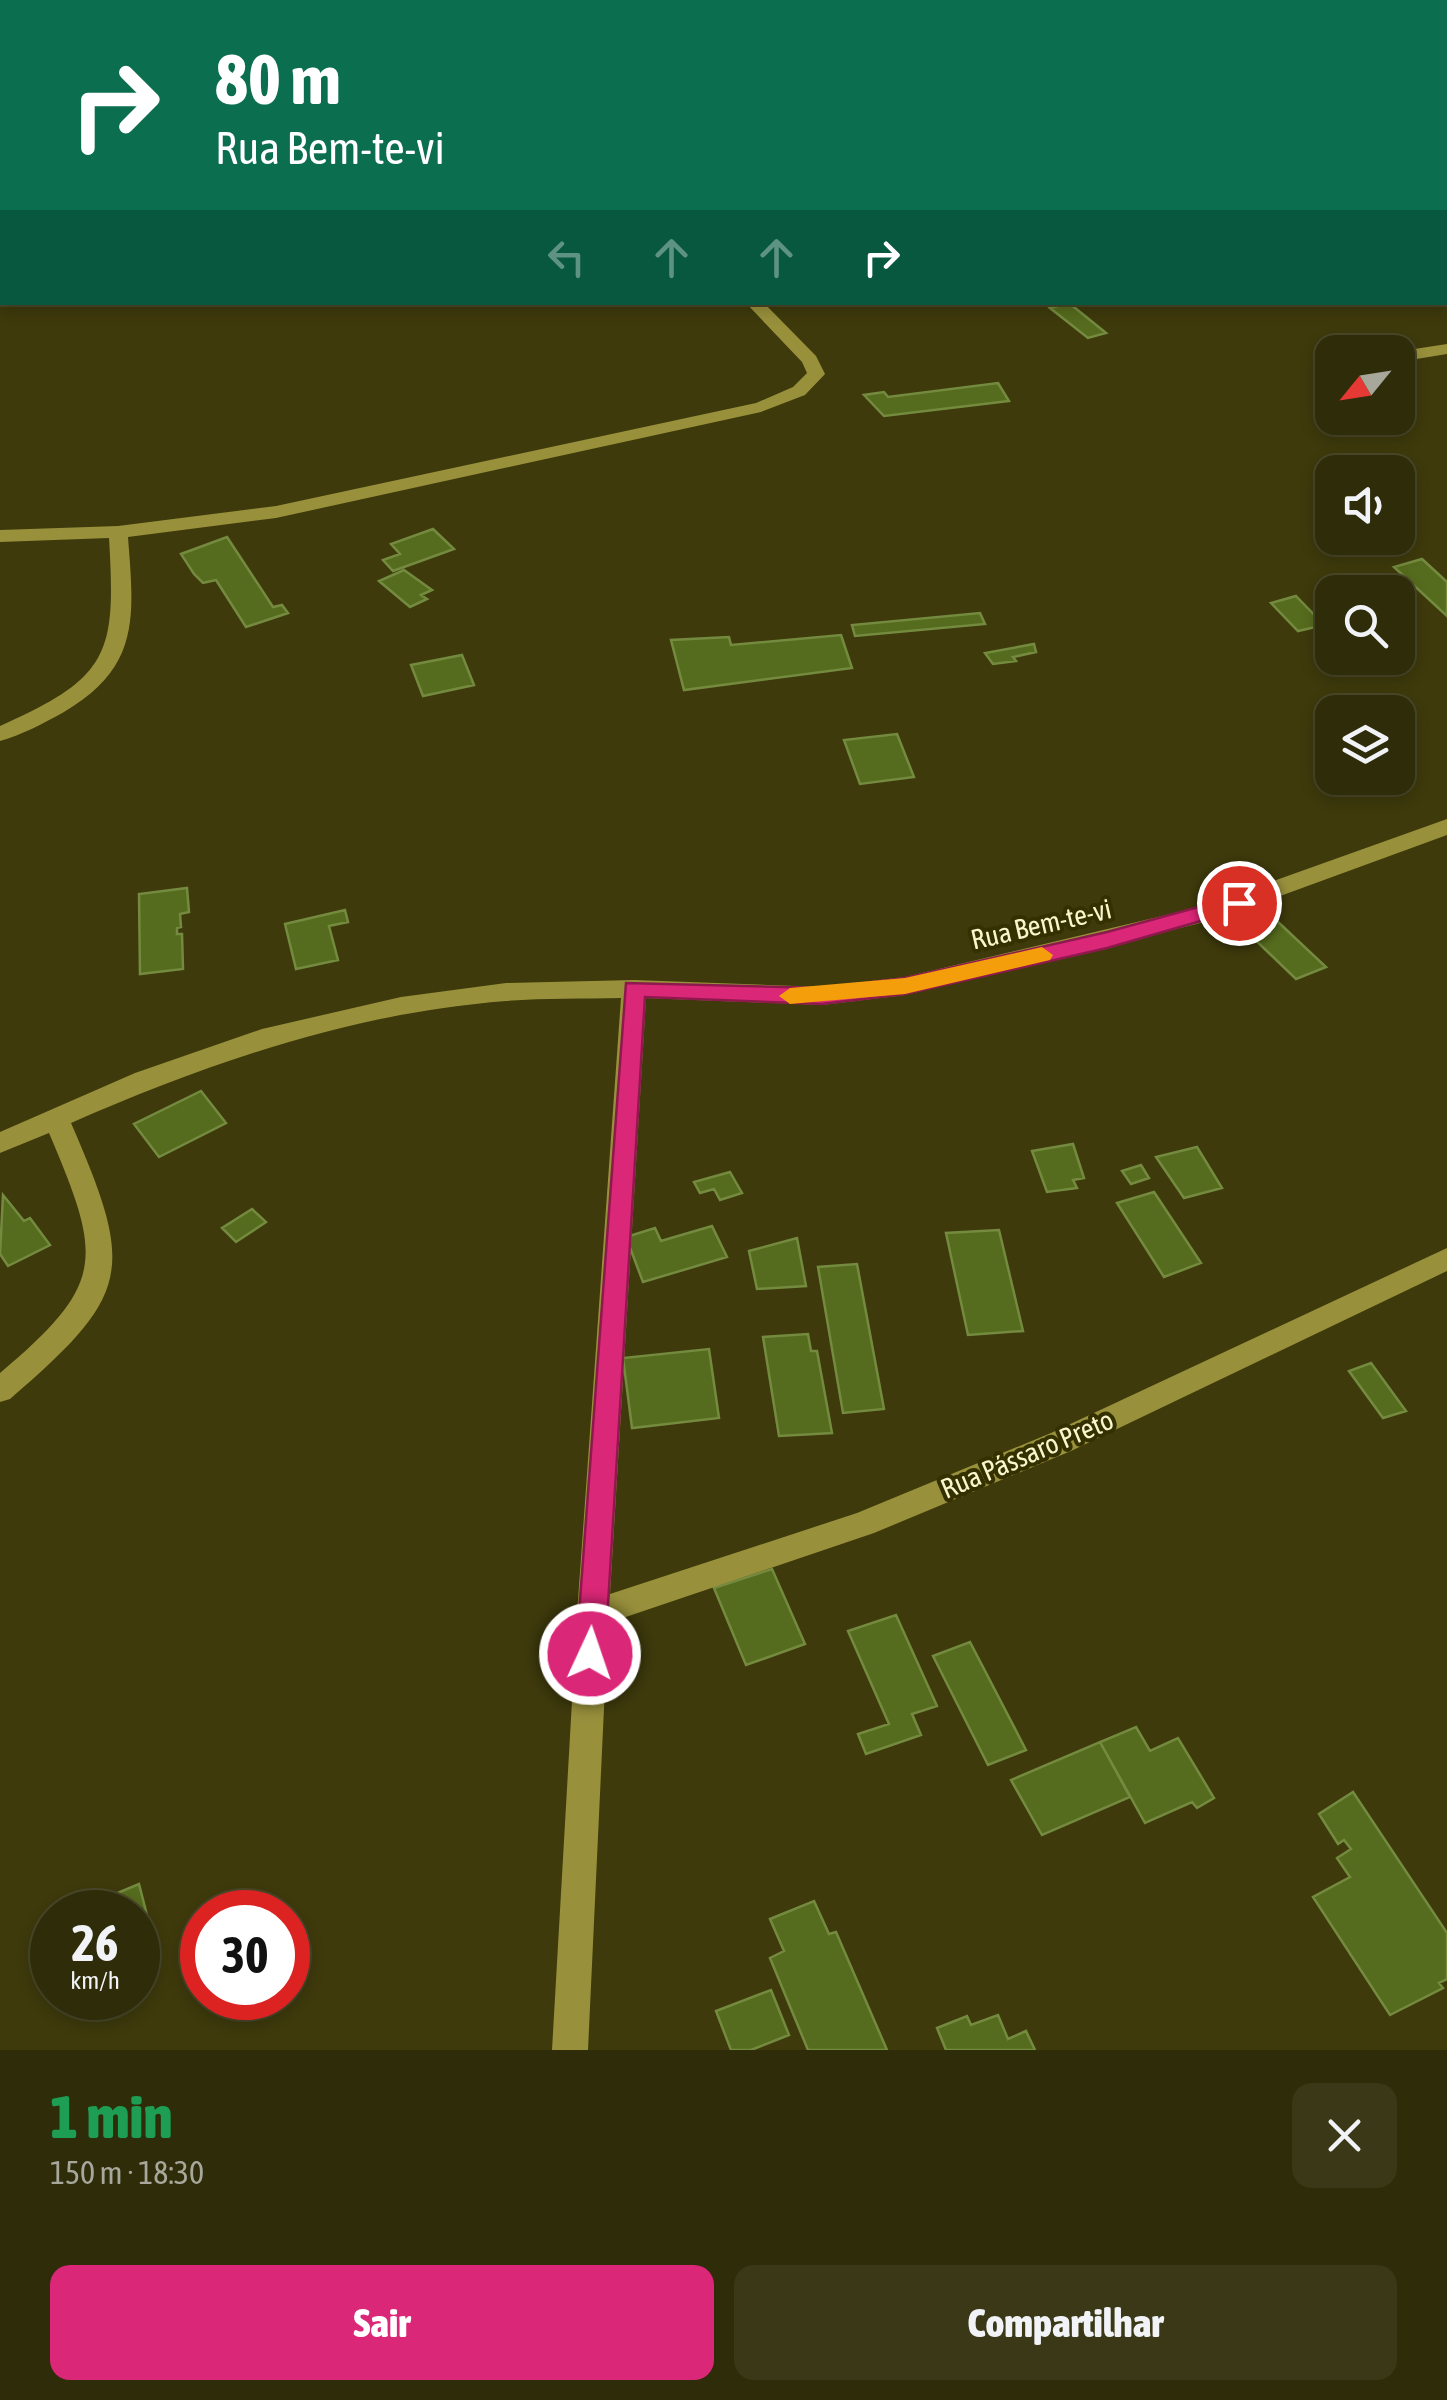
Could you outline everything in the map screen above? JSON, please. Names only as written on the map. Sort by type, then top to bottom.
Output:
[{"type":"street","points":[[0,536],[118,532],[276,512],[762,407],[799,391],[816,374],[810,360],[756,305]]},
{"type":"street","points":[[1415,354],[1447,349]]},
{"type":"street","points":[[0,734],[43,715],[90,684],[116,648],[121,597],[118,532]]},
{"type":"street","name":"Rua Bem-te-vi","points":[[0,1142],[56,1116],[290,1030],[401,1006],[506,992],[634,989],[822,996],[905,986],[1209,913],[1447,827]]},
{"type":"street","points":[[570,2050],[592,1614],[634,989]]},
{"type":"street","points":[[0,1390],[69,1328],[96,1286],[98,1241],[82,1181],[56,1116]]},
{"type":"street","name":"Rua Pássaro Preto","points":[[592,1614],[863,1524],[1044,1449],[1447,1259]]},
{"type":"building","points":[[1071,305],[1106,333],[1088,338],[1050,308]]},
{"type":"building","points":[[998,383],[1009,401],[884,416],[864,395],[884,392],[888,397]]},
{"type":"building","points":[[433,529],[454,549],[393,571],[383,560],[400,554],[391,544]]},
{"type":"building","points":[[227,537],[273,607],[282,605],[288,613],[246,627],[216,580],[203,583],[181,554]]},
{"type":"building","points":[[1422,559],[1447,582],[1447,616],[1415,586],[1415,575],[1403,575],[1394,567]]},
{"type":"building","points":[[404,570],[432,590],[421,595],[427,599],[410,607],[379,581]]},
{"type":"building","points":[[1296,596],[1315,616],[1315,627],[1298,631],[1271,603]]},
{"type":"building","points":[[980,613],[985,624],[855,636],[852,625]]},
{"type":"building","points":[[841,635],[852,668],[684,690],[671,640],[729,637],[731,645]]},
{"type":"building","points":[[1034,644],[1036,652],[1013,657],[1016,661],[993,664],[985,653]]},
{"type":"building","points":[[462,655],[474,685],[423,696],[411,665]]},
{"type":"building","points":[[897,734],[914,777],[860,784],[844,740]]},
{"type":"building","points":[[187,888],[189,912],[180,914],[181,927],[177,928],[177,934],[182,934],[183,969],[140,974],[139,894]]},
{"type":"building","points":[[345,910],[348,922],[329,926],[338,960],[296,969],[285,924]]},
{"type":"building","points":[[1277,921],[1326,967],[1296,979],[1247,932]]},
{"type":"building","points":[[201,1091],[226,1123],[159,1157],[134,1124]]},
{"type":"building","points":[[1073,1144],[1084,1178],[1073,1180],[1077,1188],[1047,1192],[1032,1151]]},
{"type":"building","points":[[1197,1147],[1222,1188],[1184,1198],[1156,1157]]},
{"type":"building","points":[[1141,1165],[1149,1178],[1131,1184],[1122,1171]]},
{"type":"building","points":[[730,1172],[742,1193],[720,1200],[714,1189],[700,1193],[694,1182]]},
{"type":"building","points":[[1154,1192],[1201,1263],[1164,1277],[1117,1203]]},
{"type":"building","points":[[3,1195],[24,1221],[30,1218],[50,1245],[8,1266],[0,1254]]},
{"type":"building","points":[[252,1209],[266,1222],[236,1242],[222,1228]]},
{"type":"building","points":[[712,1226],[727,1257],[643,1282],[626,1237],[655,1228],[661,1241]]},
{"type":"building","points":[[999,1230],[1023,1331],[968,1335],[946,1233]]},
{"type":"building","points":[[797,1238],[806,1286],[757,1289],[749,1251]]},
{"type":"building","points":[[857,1264],[884,1409],[843,1413],[818,1267]]},
{"type":"building","points":[[808,1334],[811,1351],[817,1351],[832,1433],[779,1436],[763,1337]]},
{"type":"building","points":[[709,1349],[719,1418],[632,1428],[623,1358]]},
{"type":"building","points":[[1371,1363],[1406,1411],[1383,1418],[1349,1371]]},
{"type":"building","points":[[772,1569],[805,1644],[746,1665],[714,1588]]},
{"type":"building","points":[[896,1615],[937,1706],[912,1714],[921,1735],[866,1754],[858,1734],[889,1724],[848,1631]]},
{"type":"building","points":[[970,1642],[1026,1750],[988,1765],[933,1656]]},
{"type":"building","points":[[1136,1727],[1150,1751],[1178,1738],[1214,1798],[1197,1808],[1192,1802],[1145,1823],[1100,1742]]},
{"type":"building","points":[[1100,1742],[1130,1797],[1042,1835],[1011,1780]]},
{"type":"building","points":[[1353,1792],[1447,1933],[1447,1979],[1439,1983],[1443,1988],[1390,2015],[1313,1897],[1350,1877],[1337,1858],[1351,1849],[1344,1840],[1338,1844],[1319,1814]]},
{"type":"building","points":[[814,1901],[829,1934],[836,1932],[887,2050],[808,2050],[770,1958],[784,1951],[770,1919]]},
{"type":"building","points":[[771,1990],[789,2035],[751,2050],[731,2050],[716,2011]]},
{"type":"building","points":[[998,2015],[1008,2039],[1026,2031],[1035,2050],[946,2050],[937,2028],[967,2016],[971,2025]]},
{"type":"slow traffic","points":[[790,996],[905,986],[1042,955]]},
{"type":"route","points":[[590,1654],[634,989],[739,996],[822,996],[905,986],[1107,940],[1239,903]]}]
